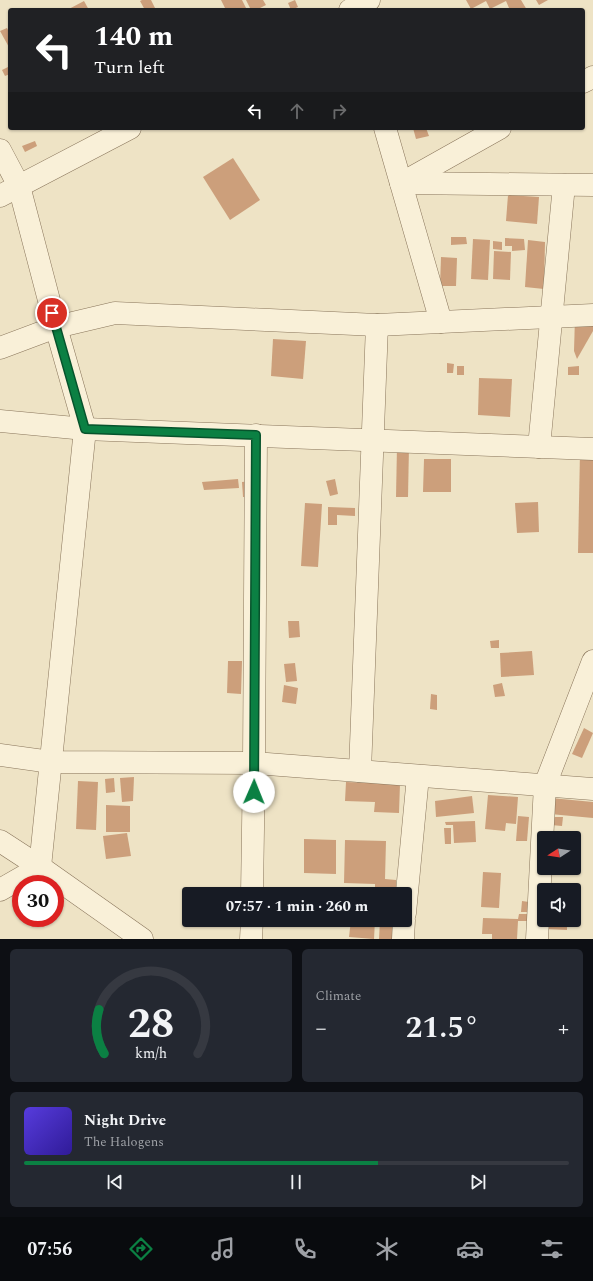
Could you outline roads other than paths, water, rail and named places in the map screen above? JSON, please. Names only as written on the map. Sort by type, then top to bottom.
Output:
[{"type":"street","points":[[354,8],[368,0]]},
{"type":"street","points":[[0,196],[126,130]]},
{"type":"street","points":[[386,130],[441,322]]},
{"type":"street","points":[[401,183],[496,130]]},
{"type":"street","points":[[0,150],[19,186],[56,327],[85,429],[40,867]]},
{"type":"street","points":[[401,183],[593,185]]},
{"type":"street","points":[[539,447],[564,185]]},
{"type":"street","points":[[0,348],[56,327],[115,313],[377,325],[593,315]]},
{"type":"street","points":[[360,771],[377,325]]},
{"type":"street","points":[[0,421],[85,429],[373,439],[593,449]]},
{"type":"street","points":[[252,887],[256,435]]},
{"type":"street","points":[[537,939],[545,785],[593,661]]},
{"type":"street","points":[[0,755],[51,762],[254,762],[593,790]]},
{"type":"street","points":[[407,887],[418,776]]},
{"type":"street","points":[[0,841],[40,867],[142,939]]},
{"type":"street","points":[[0,890],[40,867]]},
{"type":"street","points":[[251,939],[252,927]]},
{"type":"street","points":[[403,939],[404,927]]}]
